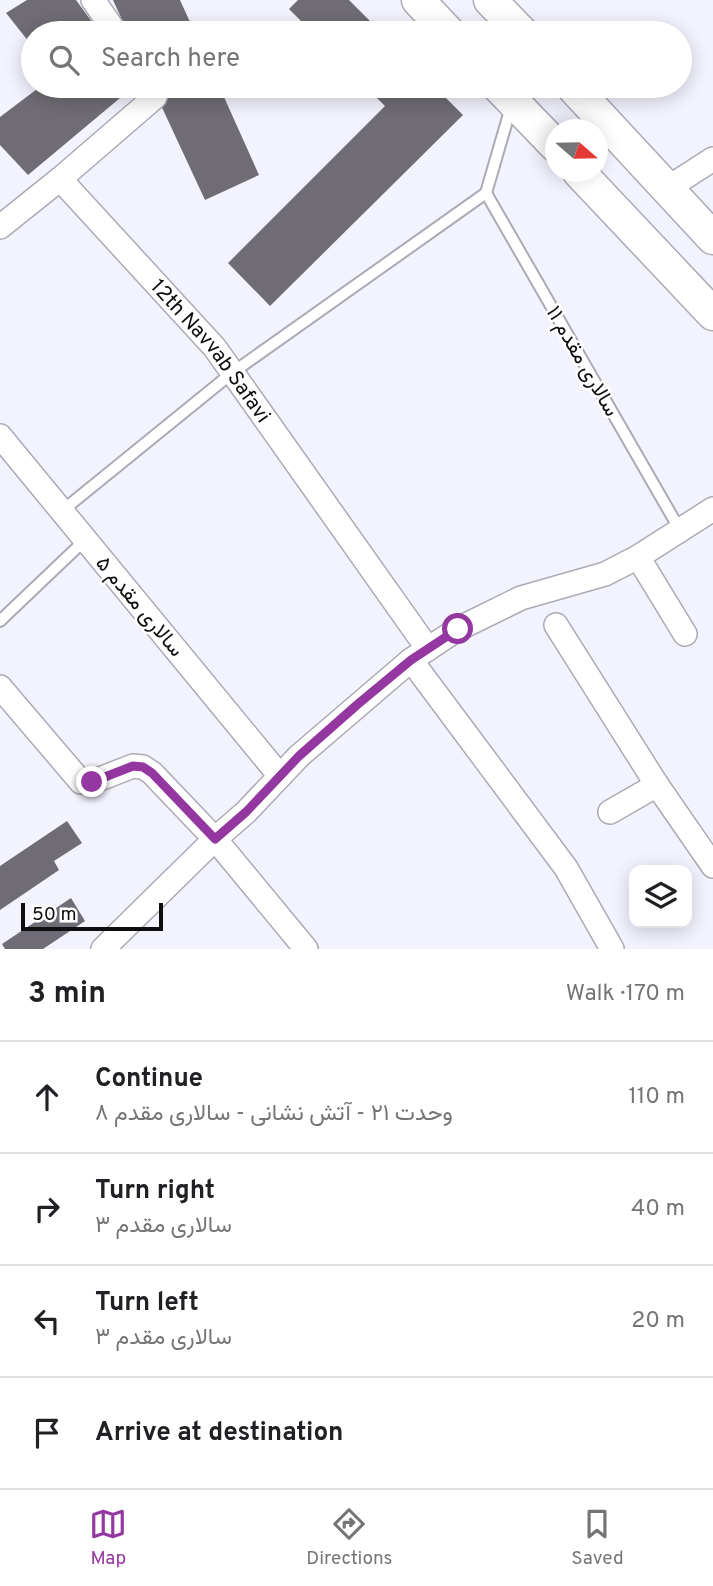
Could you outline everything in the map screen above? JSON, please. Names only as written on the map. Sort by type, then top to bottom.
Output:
[{"type":"street","points":[[93,0],[108,21]]},
{"type":"street","points":[[418,0],[438,21]]},
{"type":"street","points":[[0,227],[154,98]]},
{"type":"street","points":[[510,98],[545,135]]},
{"type":"street","points":[[583,98],[713,238]]},
{"type":"street","points":[[668,188],[713,159]]},
{"type":"street","name":"12th Navvab Safavi","points":[[60,179],[215,348],[419,654],[566,868],[611,949]]},
{"type":"street","points":[[588,182],[713,314]]},
{"type":"street","name":"سالاری مقدم ۵","points":[[0,436],[280,776]]},
{"type":"street","points":[[103,949],[246,812],[299,756],[419,654],[458,629],[521,598],[605,574],[638,557],[713,509]]},
{"type":"street","points":[[638,557],[685,634]]},
{"type":"street","points":[[556,625],[657,785],[713,866]]},
{"type":"street","points":[[0,687],[81,782],[92,782],[133,766],[143,767],[152,773],[215,839],[306,949]]},
{"type":"street","points":[[610,812],[657,785]]},
{"type":"lane","points":[[62,511],[232,373],[486,194],[504,98]]},
{"type":"lane","name":"سالاری مقدم ۱۱","points":[[486,194],[680,530]]},
{"type":"lane","points":[[0,621],[85,540]]},
{"type":"building","points":[[27,0],[76,0],[91,21],[21,21],[21,32],[6,13]]},
{"type":"building","points":[[113,0],[180,0],[190,21],[123,21]]},
{"type":"building","points":[[298,0],[349,0],[370,21],[301,21],[289,9]]},
{"type":"building","points":[[25,98],[120,98],[28,175],[0,145],[0,117]]},
{"type":"building","points":[[158,98],[224,98],[259,175],[205,200]]},
{"type":"building","points":[[377,98],[446,98],[463,115],[270,306],[228,263],[385,106]]},
{"type":"building","points":[[67,821],[82,843],[54,861],[59,870],[0,910],[0,866]]},
{"type":"building","points":[[71,898],[85,921],[43,949],[5,949],[2,944]]},
{"type":"route","points":[[92,782],[133,766],[143,767],[152,773],[215,839],[246,812],[299,756],[358,704],[411,660],[458,629]]}]
